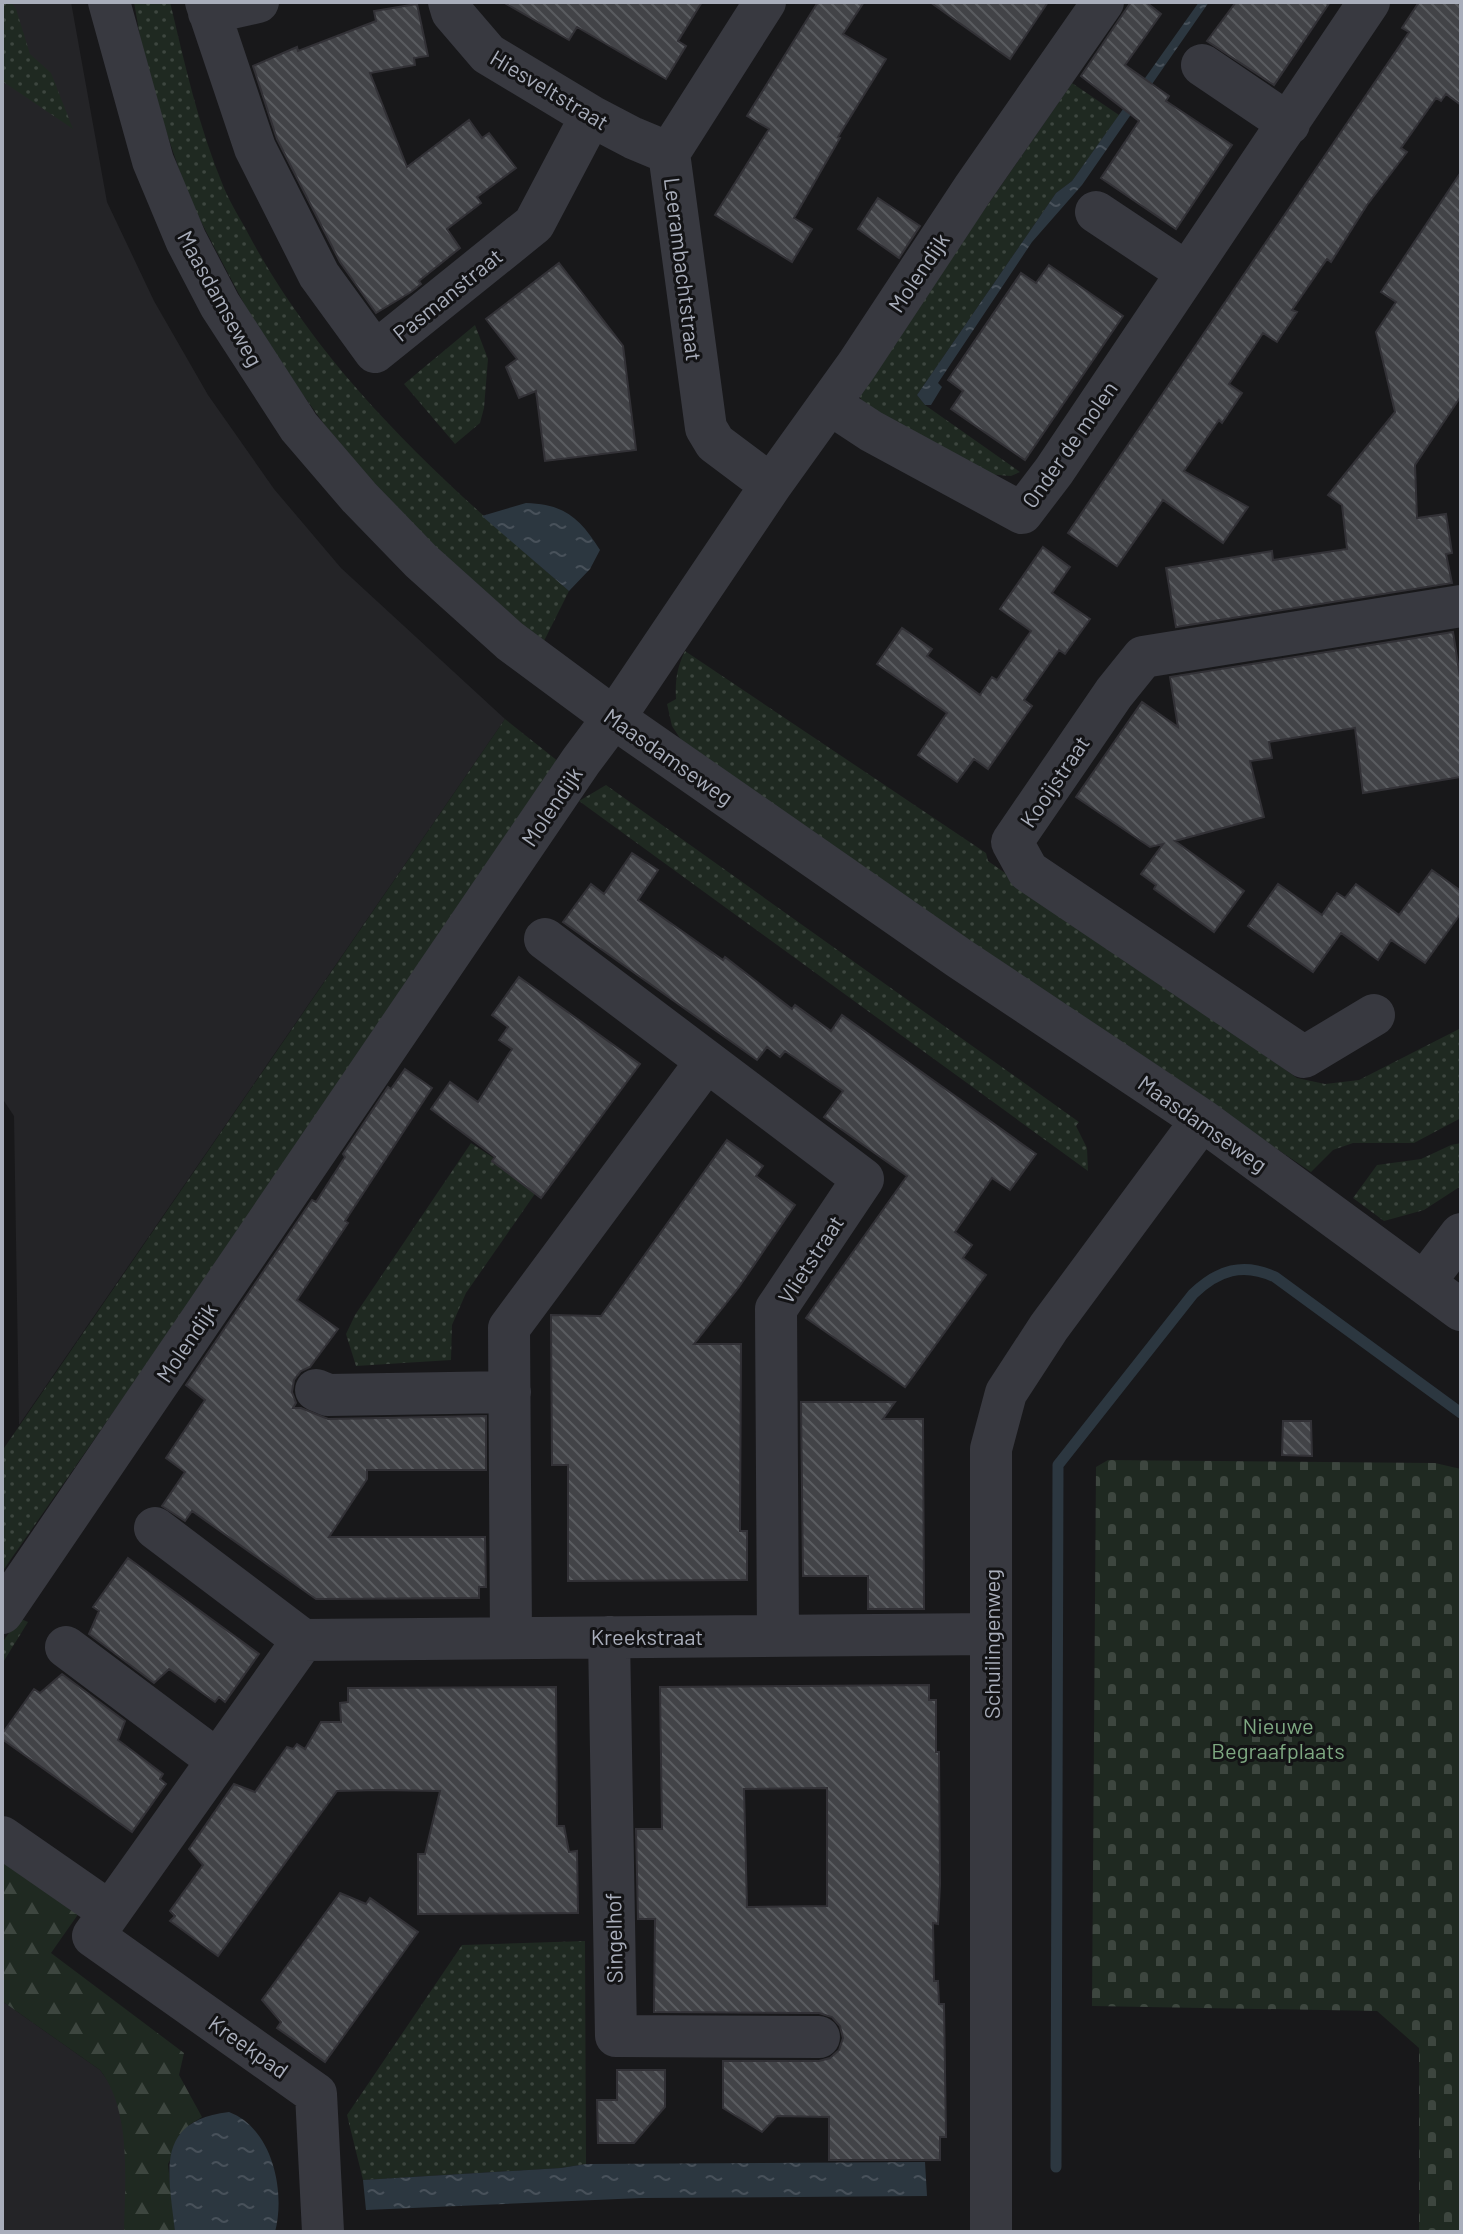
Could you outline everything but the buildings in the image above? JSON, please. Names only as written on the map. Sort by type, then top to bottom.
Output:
[{"type":"street","name":"Maasdamseweg","points":[[109,2],[141,126],[170,204],[220,305],[279,398],[329,464],[421,561],[510,641],[614,718],[959,958],[1202,1120],[1461,1310]]},
{"type":"street","name":"Pasmanstraat","points":[[258,2],[208,7],[255,148],[319,275],[375,352],[534,224],[591,116]]},
{"type":"street","name":"Hiesveltstraat","points":[[449,2],[452,12],[488,54],[591,116],[669,153]]},
{"type":"street","name":"Leerambachtstraat","points":[[765,2],[669,153],[706,428],[715,443],[771,485]]},
{"type":"street","name":"Molendijk","points":[[2,1613],[581,761],[614,718],[771,485],[830,404],[973,189],[1103,2]]},
{"type":"street","name":"Onder de molen","points":[[830,404],[871,431],[1022,513],[1054,471],[1369,2]]},
{"type":"street","points":[[1202,65],[1289,124]]},
{"type":"street","points":[[1096,212],[1186,272]]},
{"type":"street","name":"Kooijstraat","points":[[1374,1015],[1304,1057],[1028,871],[1012,842],[1114,693],[1143,657],[1461,606]]},
{"type":"street","name":"Vlietstraat","points":[[545,939],[863,1179],[776,1309],[778,1636]]},
{"type":"street","points":[[511,1638],[509,1328],[706,1062]]},
{"type":"street","name":"Schuilingenweg","points":[[991,2232],[991,1449],[1006,1393],[1049,1327],[1202,1120]]},
{"type":"street","points":[[1424,1283],[1461,1234]]},
{"type":"street","points":[[316,1390],[328,1395],[510,1392]]},
{"type":"street","points":[[2,1837],[110,1912],[303,1640],[155,1528]]},
{"type":"street","name":"Kreekstraat","points":[[303,1640],[991,1634]]},
{"type":"street","name":"Singelhof","points":[[609,1637],[616,2036],[819,2037]]},
{"type":"street","points":[[66,1647],[217,1760]]},
{"type":"street","name":"Kreekpad","points":[[110,1912],[93,1936],[316,2094],[323,2232]]},
{"type":"shaded area","points":[[2,2],[71,2],[107,202],[154,301],[208,395],[274,489],[341,568],[505,719],[19,1425],[14,1116],[2,1098]]},
{"type":"shaded area","points":[[2,2001],[100,2070],[108,2081],[116,2097],[147,2232],[2,2232]]},
{"type":"green space","points":[[2,2],[11,2],[16,9],[30,54],[51,73],[73,129],[2,81]]},
{"type":"green space","points":[[134,2],[170,2],[200,119],[224,188],[281,289],[316,338],[353,384],[435,470],[569,591],[542,645],[475,588],[349,459],[261,336],[189,199],[160,113],[141,43]]},
{"type":"green space","points":[[1072,83],[1119,115],[1072,181],[1056,193],[917,395],[925,405],[1020,472],[1011,476],[986,474],[864,405],[860,397],[861,388]]},
{"type":"green space","points":[[475,325],[488,359],[484,408],[480,423],[455,444],[404,384]]},
{"type":"green space","points":[[685,651],[986,853],[988,861],[1297,1078],[1325,1084],[1359,1080],[1461,1028],[1461,1118],[1414,1143],[1353,1143],[1333,1150],[1311,1172],[685,746],[672,726],[667,704],[676,699],[677,674]]},
{"type":"green space","points":[[505,719],[559,762],[354,1066],[2,1572],[2,1451]]},
{"type":"green space","points":[[606,785],[1079,1122],[1076,1126],[1087,1148],[1088,1171],[579,801]]},
{"type":"green space","points":[[471,1143],[539,1188],[466,1293],[452,1325],[451,1360],[356,1366],[346,1334],[355,1315]]},
{"type":"green space","points":[[1461,1143],[1461,1186],[1424,1210],[1384,1221],[1353,1198],[1377,1165],[1421,1159]]},
{"type":"green space","name":"Nieuwe Begraafplaats","points":[[1108,1460],[1435,1463],[1461,1469],[1461,2232],[1419,2232],[1419,2048],[1377,2011],[1092,2006],[1096,1467]]},
{"type":"green space","points":[[19,1618],[28,1622],[2,1664],[2,1643]]},
{"type":"green space","points":[[2,1858],[79,1913],[51,1953],[184,2053],[179,2075],[202,2117],[189,2125],[168,2164],[175,2232],[124,2232],[122,2126],[110,2087],[100,2070],[2,2001]]},
{"type":"green space","points":[[585,1941],[586,2164],[363,2180],[347,2115],[462,1945]]},
{"type":"water","points":[[1199,2],[1209,2],[1082,185],[1032,242],[938,383],[942,387],[931,405],[925,405],[917,395],[1056,193],[1072,181]]},
{"type":"water","points":[[526,503],[551,506],[570,515],[600,550],[590,569],[569,591],[482,516]]},
{"type":"water","points":[[229,2112],[244,2120],[256,2132],[272,2163],[278,2198],[275,2232],[175,2232],[169,2171],[177,2139],[188,2126],[205,2117]]},
{"type":"water","points":[[925,2162],[927,2196],[641,2198],[366,2210],[363,2180],[586,2164]]},
{"type":"waterway","points":[[1056,2167],[1058,1465],[1193,1294],[1221,1274],[1242,1269],[1275,1277],[1461,1413]]}]
